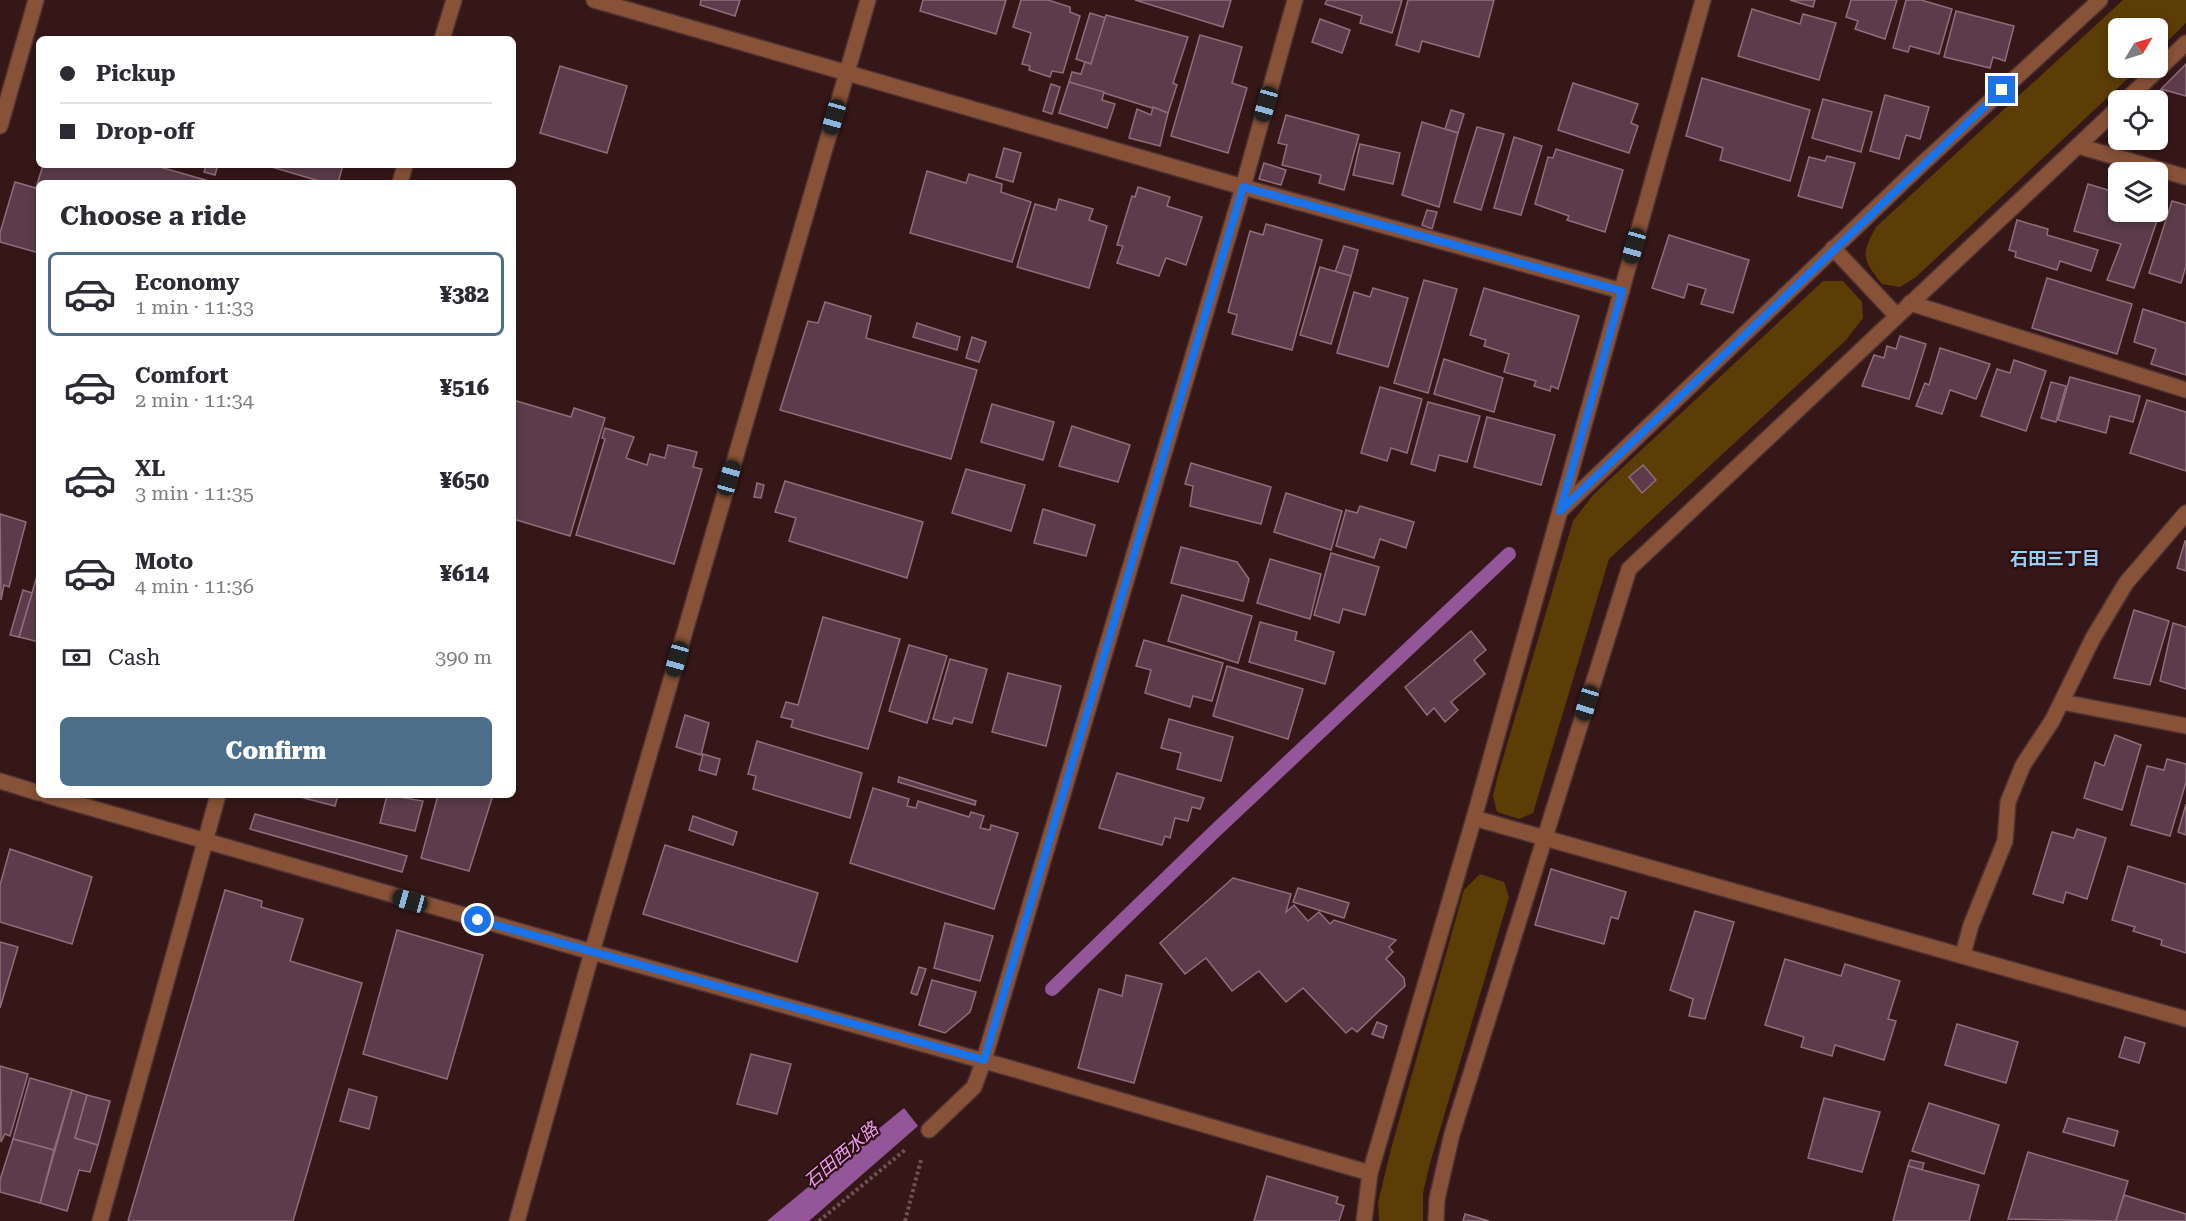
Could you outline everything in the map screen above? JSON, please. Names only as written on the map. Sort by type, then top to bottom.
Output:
[{"type":"street","points":[[0,126],[36,0]]},
{"type":"street","points":[[443,36],[454,0]]},
{"type":"street","points":[[594,0],[1243,187],[1622,291]]},
{"type":"street","points":[[518,1221],[592,952],[868,0]]},
{"type":"street","points":[[929,1130],[974,1087],[984,1060],[1243,187],[1295,0]]},
{"type":"street","points":[[1364,1221],[1370,1173],[1474,818],[1703,0]]},
{"type":"street","points":[[1560,511],[1833,248],[2100,0]]},
{"type":"street","points":[[2137,90],[2186,43]]},
{"type":"street","points":[[1436,1221],[1437,1198],[1452,1134],[1629,569],[2108,118]]},
{"type":"street","points":[[2078,146],[2186,177]]},
{"type":"street","points":[[1833,248],[1897,316]]},
{"type":"street","points":[[1910,303],[2186,390]]},
{"type":"street","points":[[1963,954],[1971,925],[2005,841],[2008,802],[2023,765],[2062,702],[2093,638],[2126,583],[2186,513]]},
{"type":"street","points":[[2062,702],[2186,726]]},
{"type":"street","points":[[0,781],[36,792]]},
{"type":"street","points":[[56,798],[592,952],[984,1060],[1370,1173]]},
{"type":"street","points":[[100,1221],[217,798]]},
{"type":"street","points":[[1474,818],[1963,954],[2186,1019]]},
{"type":"path","points":[[819,1221],[929,1130]]},
{"type":"path","points":[[904,1221],[929,1130]]},
{"type":"shaded area","points":[[2123,0],[2186,0],[2186,23],[2168,40],[2168,18],[2108,18],[2108,78],[2128,78],[2116,90],[2108,90],[2108,97],[1916,277],[1900,287],[1882,284],[1868,263],[1866,251],[1876,227]]},
{"type":"shaded area","points":[[1823,281],[1843,281],[1862,302],[1863,318],[1846,340],[1609,559],[1533,813],[1519,819],[1497,812],[1493,796],[1498,775],[1573,521],[1593,495]]},
{"type":"shaded area","points":[[1480,874],[1504,882],[1509,897],[1430,1163],[1423,1193],[1423,1221],[1379,1221],[1378,1203],[1391,1149],[1464,890]]},
{"type":"shaded area","points":[[904,1108],[918,1126],[809,1221],[767,1221]]},
{"type":"building","points":[[701,0],[740,0],[735,16],[700,5]]},
{"type":"building","points":[[923,0],[1006,0],[996,34],[920,11]]},
{"type":"building","points":[[1021,0],[1048,0],[1070,7],[1070,12],[1080,16],[1063,73],[1052,71],[1050,77],[1029,70],[1030,66],[1022,64],[1031,33],[1013,27]]},
{"type":"building","points":[[1135,0],[1231,0],[1223,27]]},
{"type":"building","points":[[1327,0],[1402,0],[1392,33],[1360,23],[1362,16],[1325,4]]},
{"type":"building","points":[[1408,0],[1494,0],[1479,57],[1422,41],[1419,52],[1396,45]]},
{"type":"building","points":[[1790,0],[1815,0],[1813,7]]},
{"type":"building","points":[[1851,0],[1897,0],[1885,39],[1855,29],[1858,21],[1846,17]]},
{"type":"building","points":[[1906,0],[1921,0],[1952,9],[1939,54],[1910,46],[1908,52],[1893,48]]},
{"type":"building","points":[[1752,9],[1800,24],[1803,14],[1836,23],[1819,80],[1738,56]]},
{"type":"building","points":[[1956,11],[2014,26],[2005,61],[1993,57],[1990,68],[1944,57]]},
{"type":"building","points":[[1090,13],[1106,18],[1091,64],[1076,59]]},
{"type":"building","points":[[1106,15],[1188,37],[1173,83],[1177,85],[1168,113],[1069,82],[1072,72],[1081,74],[1085,62],[1091,64]]},
{"type":"building","points":[[1320,19],[1350,30],[1342,53],[1312,42]]},
{"type":"building","points":[[1200,35],[1242,47],[1232,83],[1247,88],[1228,153],[1171,136]]},
{"type":"building","points":[[2186,64],[2186,96],[2161,89]]},
{"type":"building","points":[[560,66],[627,86],[607,153],[540,133]]},
{"type":"building","points":[[1702,78],[1810,110],[1790,181],[1720,160],[1723,148],[1686,136]]},
{"type":"building","points":[[1069,82],[1104,92],[1102,100],[1115,104],[1107,128],[1059,113]]},
{"type":"building","points":[[1573,83],[1638,104],[1631,123],[1638,126],[1629,153],[1558,130]]},
{"type":"building","points":[[1051,84],[1060,87],[1052,114],[1043,111]]},
{"type":"building","points":[[1885,95],[1929,107],[1920,139],[1906,135],[1899,159],[1870,151]]},
{"type":"building","points":[[1823,99],[1872,112],[1861,152],[1812,138]]},
{"type":"building","points":[[1153,107],[1168,113],[1160,146],[1129,138],[1137,109],[1151,115]]},
{"type":"building","points":[[1451,110],[1464,114],[1458,133],[1445,129]]},
{"type":"building","points":[[1286,115],[1359,135],[1344,190],[1319,183],[1321,175],[1282,165],[1287,145],[1278,143]]},
{"type":"building","points":[[1422,122],[1458,133],[1439,207],[1402,195]]},
{"type":"building","points":[[1477,127],[1504,134],[1481,210],[1454,202]]},
{"type":"building","points":[[1514,137],[1542,146],[1521,215],[1494,208]]},
{"type":"building","points":[[1360,144],[1400,153],[1393,184],[1353,175]]},
{"type":"building","points":[[1004,148],[1021,153],[1013,182],[996,177]]},
{"type":"building","points":[[1556,149],[1623,170],[1605,232],[1567,220],[1569,216],[1535,204],[1548,157],[1553,158]]},
{"type":"building","points":[[1827,156],[1855,163],[1842,208],[1798,196],[1809,157],[1825,161]]},
{"type":"building","points":[[1264,163],[1286,170],[1281,185],[1259,179]]},
{"type":"building","points":[[42,168],[164,168],[206,180],[38,180]]},
{"type":"building","points":[[205,168],[217,168],[215,175],[204,172]]},
{"type":"building","points":[[275,168],[342,168],[339,180],[316,180]]},
{"type":"building","points":[[927,171],[966,183],[969,174],[1002,184],[1001,192],[1031,202],[1012,262],[910,233]]},
{"type":"building","points":[[15,182],[36,188],[36,252],[0,242],[0,233]]},
{"type":"building","points":[[2088,184],[2108,190],[2108,222],[2157,222],[2134,288],[2107,280],[2121,244],[2074,231]]},
{"type":"building","points":[[1138,187],[1170,197],[1167,206],[1202,217],[1186,265],[1166,258],[1159,276],[1117,263],[1123,246],[1117,245],[1132,196],[1135,197]]},
{"type":"building","points":[[1059,199],[1093,209],[1089,220],[1107,226],[1089,288],[1017,267],[1035,204],[1056,210]]},
{"type":"building","points":[[2172,201],[2186,205],[2186,266],[2181,283],[2149,273],[2165,222],[2168,222]]},
{"type":"building","points":[[1427,210],[1437,212],[1432,229],[1422,225]]},
{"type":"building","points":[[2017,220],[2048,229],[2047,235],[2098,250],[2091,271],[2060,261],[2057,270],[2015,257],[2016,252],[2009,250]]},
{"type":"building","points":[[1266,224],[1322,240],[1292,350],[1232,334],[1237,315],[1228,312],[1250,231],[1263,235]]},
{"type":"building","points":[[1669,235],[1749,260],[1733,313],[1701,304],[1706,289],[1688,284],[1684,298],[1652,288]]},
{"type":"building","points":[[1344,246],[1358,250],[1351,276],[1335,272]]},
{"type":"building","points":[[1320,267],[1351,276],[1331,344],[1300,335]]},
{"type":"building","points":[[2047,278],[2132,304],[2117,354],[2032,328]]},
{"type":"building","points":[[1424,280],[1457,289],[1428,393],[1394,383]]},
{"type":"building","points":[[1373,288],[1408,298],[1388,367],[1337,353],[1354,292],[1370,297]]},
{"type":"building","points":[[1484,288],[1579,316],[1558,389],[1551,386],[1550,391],[1534,386],[1536,381],[1504,372],[1509,354],[1484,346],[1486,340],[1470,335]]},
{"type":"building","points":[[825,302],[871,316],[866,338],[977,370],[951,459],[780,410],[808,321],[818,323]]},
{"type":"building","points":[[2143,309],[2186,323],[2186,375],[2151,364],[2156,349],[2134,342]]},
{"type":"building","points":[[917,323],[960,337],[957,350],[913,337]]},
{"type":"building","points":[[1900,336],[1926,344],[1909,399],[1862,386],[1874,355],[1884,358],[1887,346],[1896,349]]},
{"type":"building","points":[[972,337],[986,342],[979,362],[966,358]]},
{"type":"building","points":[[1940,348],[1990,364],[1976,399],[1950,390],[1942,414],[1916,406],[1925,383],[1929,385]]},
{"type":"building","points":[[1444,359],[1503,378],[1494,412],[1434,394]]},
{"type":"building","points":[[2014,360],[2046,371],[2026,431],[1981,416],[1997,369],[2010,373]]},
{"type":"building","points":[[2070,377],[2140,396],[2133,422],[2110,416],[2106,433],[2058,420]]},
{"type":"building","points":[[2051,382],[2066,386],[2056,422],[2041,418]]},
{"type":"building","points":[[1380,387],[1422,399],[1407,453],[1391,448],[1387,461],[1361,453]]},
{"type":"building","points":[[2147,400],[2186,412],[2186,471],[2130,453]]},
{"type":"building","points":[[516,401],[571,417],[574,408],[605,418],[570,536],[516,520]]},
{"type":"building","points":[[1428,402],[1480,416],[1467,462],[1439,455],[1435,471],[1411,464]]},
{"type":"building","points":[[992,404],[1054,422],[1043,460],[981,442]]},
{"type":"building","points":[[1487,417],[1555,435],[1541,485],[1474,467]]},
{"type":"building","points":[[1072,426],[1130,445],[1118,482],[1059,466]]},
{"type":"building","points":[[605,428],[634,437],[626,458],[647,465],[650,454],[665,458],[668,445],[697,452],[693,467],[702,469],[674,564],[576,535],[605,439],[602,438]]},
{"type":"building","points":[[1191,463],[1271,487],[1261,524],[1190,506],[1193,486],[1185,484]]},
{"type":"building","points":[[1643,465],[1656,480],[1642,493],[1629,477]]},
{"type":"building","points":[[966,469],[1025,485],[1011,531],[952,513]]},
{"type":"building","points":[[785,481],[923,522],[907,578],[789,541],[796,518],[775,512]]},
{"type":"building","points":[[757,483],[764,485],[761,498],[754,497]]},
{"type":"building","points":[[1286,493],[1342,511],[1331,550],[1274,532]]},
{"type":"building","points":[[1360,506],[1414,522],[1406,548],[1380,539],[1374,558],[1336,546],[1346,510],[1357,513]]},
{"type":"building","points":[[1043,509],[1095,525],[1086,556],[1034,543]]},
{"type":"building","points":[[0,514],[26,522],[9,587],[4,585],[1,600]]},
{"type":"building","points":[[2186,541],[2186,571],[2177,568]]},
{"type":"building","points":[[1181,547],[1237,562],[1249,579],[1243,601],[1171,583]]},
{"type":"building","points":[[1331,553],[1379,567],[1365,615],[1343,609],[1339,623],[1314,615]]},
{"type":"building","points":[[1270,559],[1321,574],[1310,619],[1257,603]]},
{"type":"building","points":[[36,579],[36,641],[19,637]]},
{"type":"building","points":[[23,590],[32,593],[19,637],[10,635]]},
{"type":"building","points":[[1182,595],[1252,616],[1238,663],[1168,641]]},
{"type":"building","points":[[2134,610],[2169,621],[2150,685],[2114,678]]},
{"type":"building","points":[[823,617],[900,639],[868,749],[791,727],[793,720],[781,717],[786,702],[798,705]]},
{"type":"building","points":[[1260,622],[1297,632],[1295,640],[1334,652],[1325,684],[1249,662]]},
{"type":"building","points":[[2173,623],[2186,627],[2186,689],[2160,681]]},
{"type":"building","points":[[1471,631],[1486,650],[1474,660],[1485,674],[1451,702],[1458,710],[1445,722],[1434,708],[1427,715],[1405,687]]},
{"type":"building","points":[[1144,640],[1223,663],[1212,701],[1193,696],[1190,707],[1145,693],[1151,670],[1136,666]]},
{"type":"building","points":[[909,645],[947,656],[927,723],[889,711]]},
{"type":"building","points":[[950,659],[987,669],[972,723],[954,718],[952,724],[933,719]]},
{"type":"building","points":[[1227,666],[1303,689],[1288,739],[1213,716]]},
{"type":"building","points":[[1008,673],[1061,686],[1046,746],[992,732]]},
{"type":"building","points":[[685,715],[709,723],[701,755],[676,747]]},
{"type":"building","points":[[1169,719],[1233,737],[1221,781],[1177,769],[1181,753],[1161,748]]},
{"type":"building","points":[[2115,735],[2141,745],[2122,810],[2084,798],[2095,762],[2104,766]]},
{"type":"building","points":[[757,741],[862,773],[850,818],[753,789],[756,776],[748,774]]},
{"type":"building","points":[[703,754],[720,759],[716,775],[699,770]]},
{"type":"building","points":[[2167,759],[2186,764],[2186,782],[2170,836],[2131,825],[2147,766],[2164,770]]},
{"type":"building","points":[[1117,773],[1204,798],[1200,809],[1192,807],[1188,821],[1175,818],[1170,838],[1165,836],[1162,845],[1099,828]]},
{"type":"building","points":[[899,777],[976,801],[975,805],[898,782]]},
{"type":"building","points":[[873,788],[909,799],[907,806],[916,808],[918,801],[969,817],[971,812],[984,816],[980,828],[990,830],[991,825],[1018,833],[994,909],[850,863]]},
{"type":"building","points":[[304,798],[337,798],[335,806]]},
{"type":"building","points":[[386,798],[423,801],[415,831],[380,823]]},
{"type":"building","points":[[437,798],[492,798],[469,871],[421,858]]},
{"type":"building","points":[[2186,804],[2186,835],[2178,832]]},
{"type":"building","points":[[255,814],[407,856],[402,872],[250,829]]},
{"type":"building","points":[[693,816],[737,832],[733,845],[689,830]]},
{"type":"building","points":[[2077,829],[2106,838],[2087,899],[2066,892],[2063,903],[2033,894],[2052,832],[2074,838]]},
{"type":"building","points":[[665,845],[818,893],[797,962],[643,914]]},
{"type":"building","points":[[10,849],[92,877],[72,944],[0,922],[0,885]]},
{"type":"building","points":[[2128,866],[2186,884],[2186,953],[2161,945],[2162,940],[2133,931],[2135,927],[2112,920]]},
{"type":"building","points":[[1551,869],[1626,892],[1618,919],[1611,917],[1604,944],[1535,925]]},
{"type":"building","points":[[1233,878],[1291,894],[1286,912],[1294,905],[1308,921],[1319,912],[1330,924],[1334,920],[1396,940],[1389,947],[1393,952],[1386,959],[1404,978],[1405,986],[1357,1032],[1352,1028],[1346,1033],[1303,988],[1286,1002],[1259,971],[1232,991],[1206,958],[1185,974],[1160,943]]},
{"type":"building","points":[[1298,888],[1349,903],[1344,918],[1293,902]]},
{"type":"building","points":[[225,890],[262,901],[261,907],[303,919],[290,961],[362,983],[293,1221],[128,1221]]},
{"type":"building","points":[[1695,911],[1734,922],[1705,1019],[1689,1016],[1693,999],[1670,990]]},
{"type":"building","points":[[945,923],[993,936],[980,981],[934,968]]},
{"type":"building","points":[[397,930],[483,955],[447,1079],[363,1054]]},
{"type":"building","points":[[0,942],[18,947],[0,1008]]},
{"type":"building","points":[[1785,959],[1841,976],[1845,964],[1900,981],[1888,1019],[1896,1021],[1884,1060],[1835,1045],[1832,1056],[1801,1047],[1804,1037],[1765,1025]]},
{"type":"building","points":[[919,967],[926,969],[917,995],[911,993]]},
{"type":"building","points":[[1126,975],[1162,984],[1134,1083],[1078,1068],[1099,989],[1122,996]]},
{"type":"building","points":[[932,980],[976,992],[970,1012],[945,1033],[919,1025]]},
{"type":"building","points":[[1377,1022],[1387,1026],[1383,1038],[1372,1034]]},
{"type":"building","points":[[1957,1024],[2018,1042],[2006,1083],[1945,1065]]},
{"type":"building","points":[[2125,1037],[2145,1043],[2139,1063],[2119,1057]]},
{"type":"building","points":[[751,1054],[791,1064],[777,1114],[737,1104]]},
{"type":"building","points":[[0,1066],[28,1074],[10,1136],[5,1134],[1,1142]]},
{"type":"building","points":[[30,1078],[72,1090],[54,1150],[13,1139]]},
{"type":"building","points":[[349,1089],[377,1097],[369,1129],[340,1121]]},
{"type":"building","points":[[72,1090],[87,1095],[75,1138],[98,1145],[90,1172],[79,1170],[67,1211],[40,1203]]},
{"type":"building","points":[[87,1095],[110,1101],[98,1145],[75,1138]]},
{"type":"building","points":[[1824,1098],[1880,1112],[1862,1172],[1808,1158]]},
{"type":"building","points":[[1929,1103],[1999,1125],[1984,1174],[1912,1151]]},
{"type":"building","points":[[2068,1118],[2118,1131],[2114,1146],[2063,1132]]},
{"type":"building","points":[[13,1139],[54,1150],[40,1203],[0,1192],[0,1180]]},
{"type":"building","points":[[2028,1152],[2128,1181],[2116,1221],[2008,1219]]},
{"type":"building","points":[[1910,1160],[1924,1163],[1922,1170],[1908,1166]]},
{"type":"building","points":[[1908,1166],[1979,1185],[1969,1221],[1893,1221]]},
{"type":"building","points":[[1267,1176],[1338,1197],[1336,1203],[1344,1206],[1339,1221],[1254,1221]]},
{"type":"building","points":[[2124,1195],[2186,1214],[2186,1221],[2116,1221]]},
{"type":"building","points":[[1465,1214],[1489,1221],[1463,1221]]},
{"type":"waterway","points":[[1052,989],[1215,831],[1509,554]]},
{"type":"district","name":"石田三丁目","points":[[2055,558]]},
{"type":"route","points":[[478,920],[984,1060],[1243,187],[1622,291],[1560,511],[1905,179],[2002,90]]},
{"type":"water label","name":"石田西水路","points":[[841,1155]]}]
